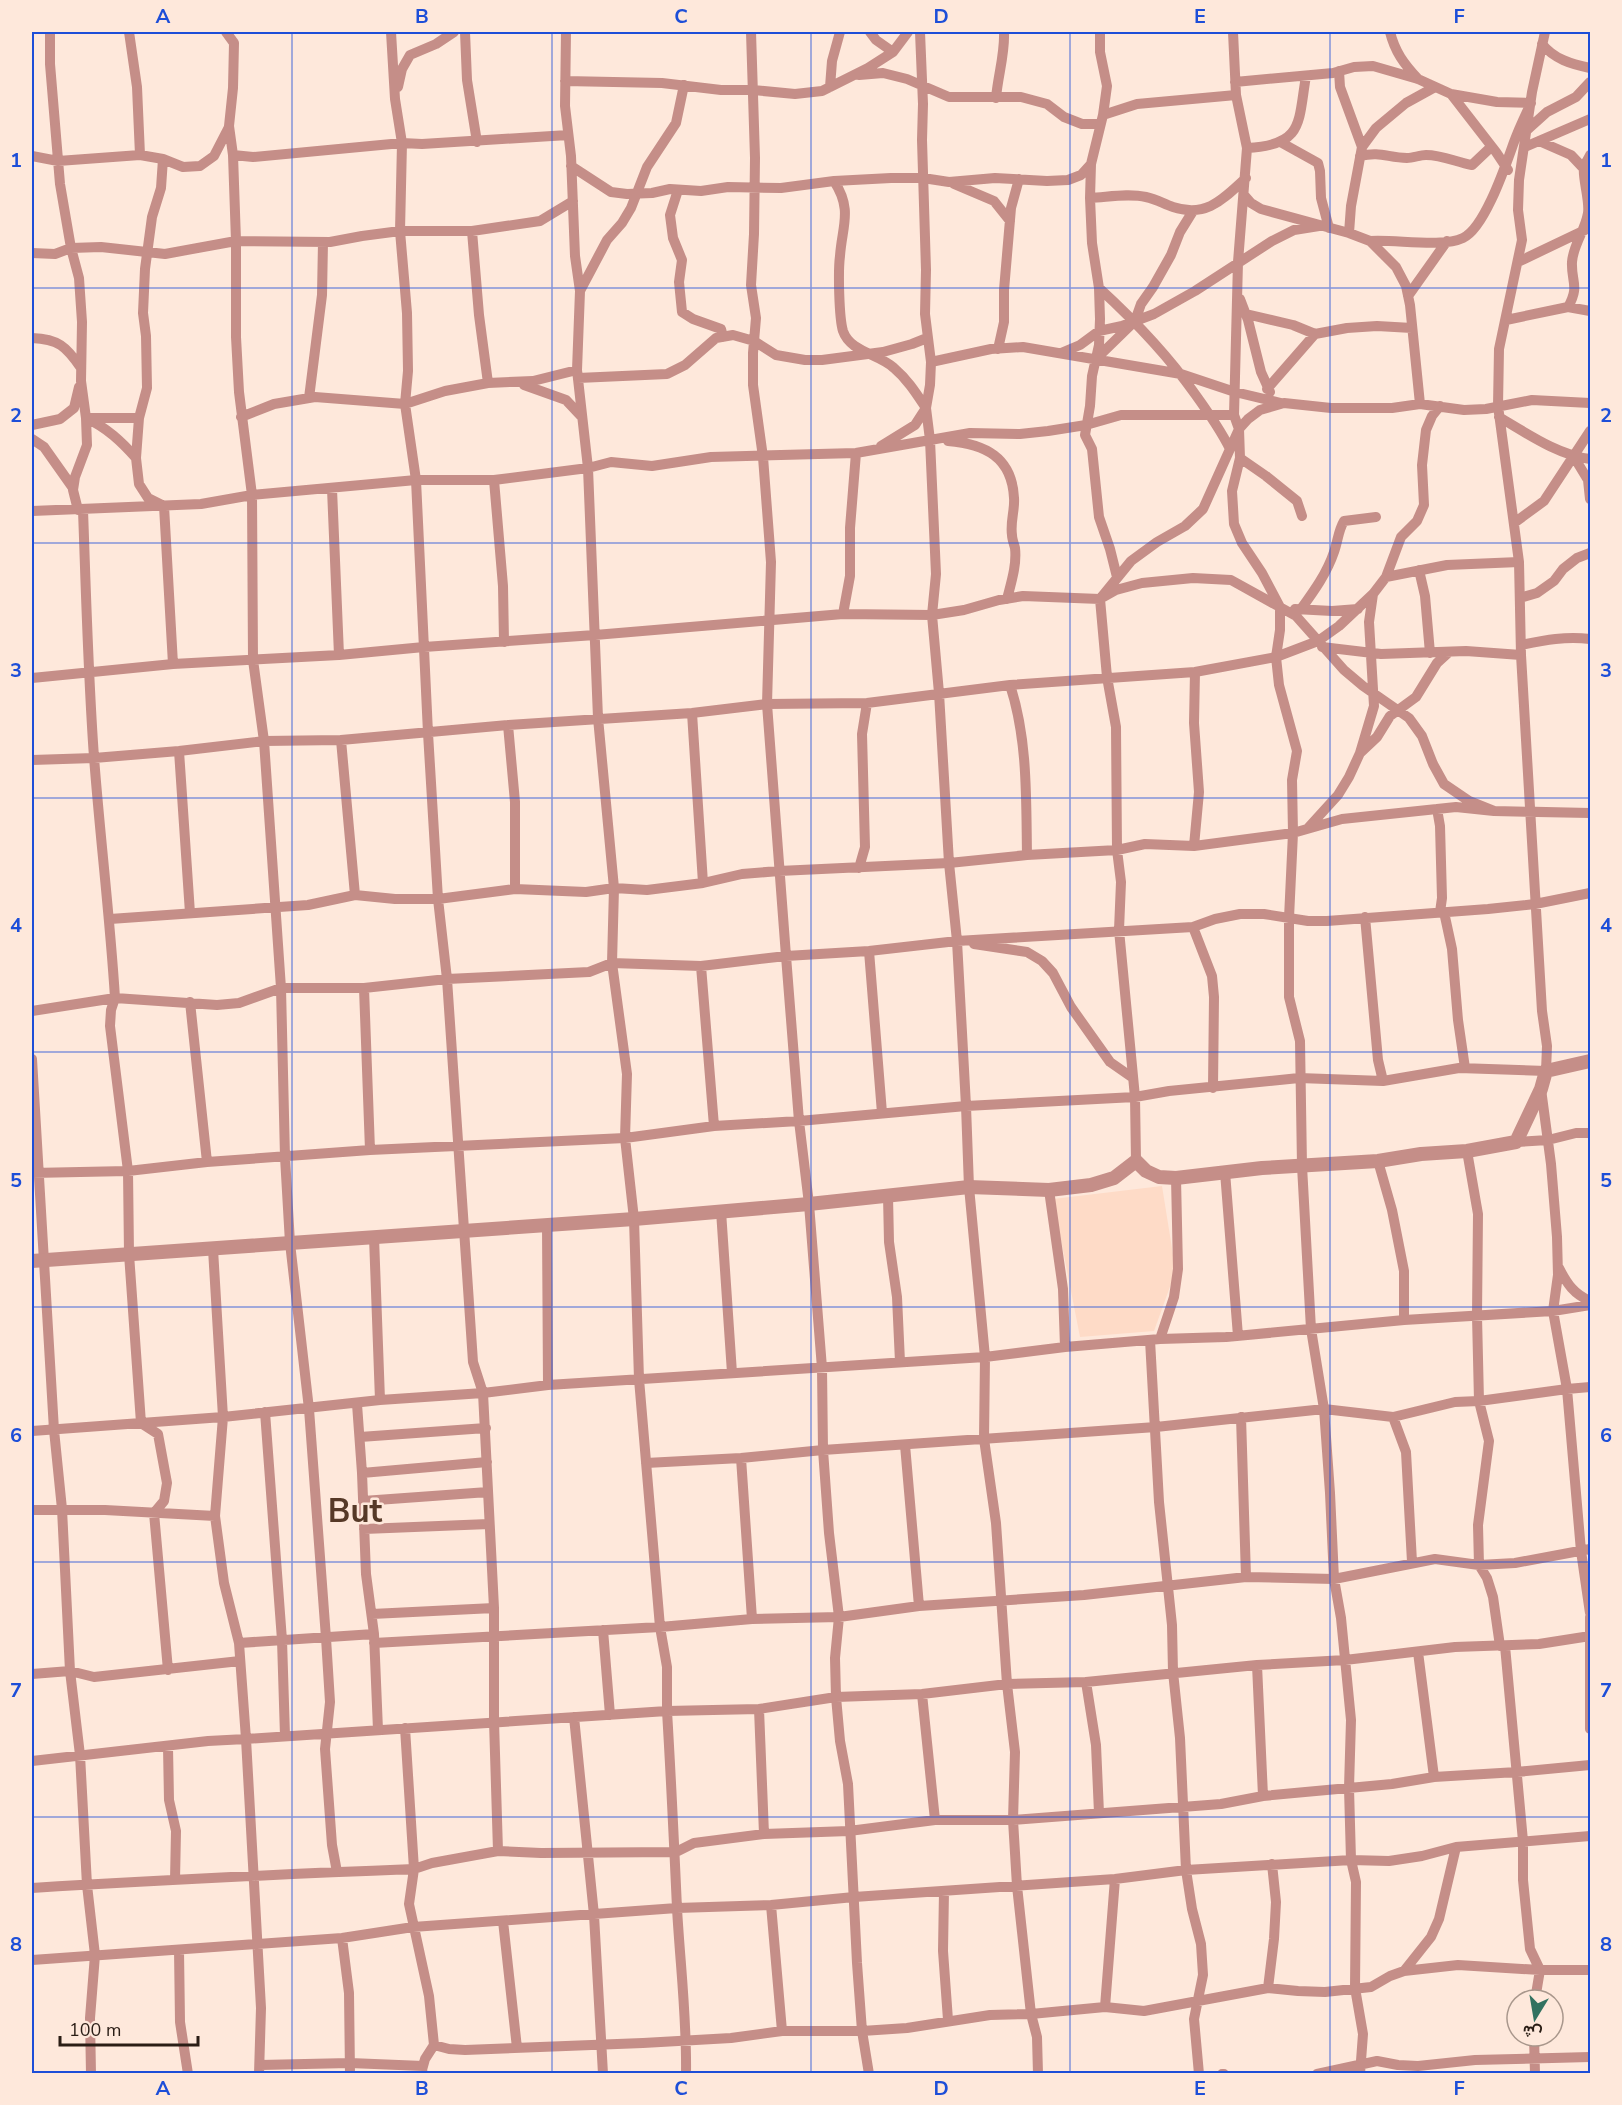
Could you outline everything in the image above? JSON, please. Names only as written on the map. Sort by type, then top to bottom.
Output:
[{"type":"street","points":[[50,32],[50,64],[58,161],[71,248],[79,278],[82,322],[81,381],[87,445],[73,488]]},
{"type":"street","points":[[129,32],[137,87],[141,155]]},
{"type":"street","points":[[226,32],[234,43]]},
{"type":"street","points":[[237,32],[234,43],[229,126],[233,155],[236,241],[236,337],[241,417],[252,495],[253,660],[264,741],[281,988],[285,1157],[290,1243],[309,1409],[330,1702],[325,1749],[332,1845],[337,1872]]},
{"type":"street","points":[[391,32],[395,99],[402,143],[400,231],[407,313],[408,371],[405,404],[416,480],[438,900],[447,979],[473,1362],[483,1393],[486,1428],[495,1636],[494,1721],[498,1851]]},
{"type":"street","points":[[395,99],[402,69],[410,55],[436,44],[454,32]]},
{"type":"street","points":[[465,32],[467,80],[477,141]]},
{"type":"street","points":[[566,32],[565,106],[571,166],[575,256],[580,291],[577,374],[588,468],[598,718],[614,888],[612,963],[627,1074],[625,1138],[634,1219],[639,1379],[660,1627],[667,1667],[667,1711],[676,1852],[677,1908],[687,2039],[686,2073]]},
{"type":"street","points":[[752,32],[755,186],[751,285],[756,318],[753,385],[763,457],[771,562],[767,704],[786,956],[822,1368],[823,1450],[829,1533],[839,1617],[836,1697],[840,1741],[848,1784],[862,2031],[869,2073]]},
{"type":"street","points":[[830,87],[832,61],[840,32]]},
{"type":"street","points":[[870,32],[876,40],[893,52]]},
{"type":"street","points":[[565,81],[637,82],[795,94],[822,91],[893,52],[908,32]]},
{"type":"street","points":[[920,32],[927,338],[931,362],[926,408],[930,440],[936,574],[932,615],[949,863],[957,941],[969,1187],[985,1357],[984,1439],[996,1523],[1007,1684],[1015,1752],[1013,1821],[1017,1886],[1031,2014],[1037,2037],[1038,2073]]},
{"type":"street","points":[[996,98],[1005,50],[1004,32]]},
{"type":"street","points":[[1100,32],[1100,52],[1107,86],[1102,120],[1091,164],[1090,198],[1092,243],[1099,288],[1099,331],[1085,435],[1092,450],[1099,517],[1117,577]]},
{"type":"street","points":[[1233,32],[1236,95],[1247,147],[1238,262],[1234,415],[1239,429],[1240,458],[1232,490],[1233,524],[1280,607],[1280,630],[1276,657],[1280,685],[1296,751],[1292,780],[1289,997],[1300,1041],[1302,1166],[1311,1329],[1324,1409],[1334,1579],[1341,1618],[1351,1720],[1349,1788],[1351,1860],[1356,1882],[1355,1988],[1363,2034],[1361,2068]]},
{"type":"street","points":[[1390,32],[1394,48],[1403,63],[1418,79]]},
{"type":"street","points":[[1516,1142],[1541,1089],[1546,1071],[1547,1046],[1542,1011],[1535,904],[1521,650],[1519,562],[1499,411],[1498,349],[1522,240],[1518,210],[1519,180],[1545,32]]},
{"type":"street","points":[[1542,44],[1550,54],[1572,64],[1590,68]]},
{"type":"street","points":[[1235,82],[1271,77],[1306,76],[1354,67],[1373,66],[1418,79],[1451,94],[1497,102],[1531,103]]},
{"type":"street","points":[[1339,71],[1340,87],[1361,151]]},
{"type":"street","points":[[853,76],[883,74],[922,85],[949,97],[1021,98],[1047,104],[1064,117],[1082,124],[1102,120],[1137,104],[1236,95]]},
{"type":"street","points":[[1247,147],[1264,147],[1282,142],[1290,135],[1299,122],[1306,76]]},
{"type":"street","points":[[1527,130],[1547,112],[1576,96],[1590,82]]},
{"type":"street","points":[[580,291],[607,240],[622,223],[638,193],[647,167],[676,123],[684,85]]},
{"type":"street","points":[[1349,233],[1351,206],[1361,151],[1376,128],[1406,103],[1435,87]]},
{"type":"street","points":[[1451,94],[1506,167],[1518,197]]},
{"type":"street","points":[[1244,195],[1261,208],[1370,241],[1447,241],[1463,238],[1475,229],[1503,176],[1531,103]]},
{"type":"street","points":[[1525,147],[1590,119]]},
{"type":"street","points":[[32,156],[58,161],[141,155],[164,159],[183,167],[200,166],[214,156],[229,126]]},
{"type":"street","points":[[233,155],[253,157],[402,143],[422,144],[568,135]]},
{"type":"street","points":[[1539,141],[1571,155],[1587,172]]},
{"type":"street","points":[[1282,142],[1318,163],[1326,227]]},
{"type":"street","points":[[1361,151],[1408,158],[1424,155],[1444,157],[1472,165],[1491,147]]},
{"type":"street","points":[[1568,307],[1574,297],[1572,263],[1574,249],[1587,229],[1587,172],[1590,155]]},
{"type":"street","points":[[164,159],[161,188],[152,217],[147,251],[143,313],[147,388],[139,418],[136,458],[139,484],[148,498],[164,506]]},
{"type":"street","points":[[571,166],[611,192],[638,193],[755,186],[781,188],[834,181],[923,178],[949,182],[995,178],[1068,180],[1081,175],[1091,164]]},
{"type":"street","points":[[1090,198],[1131,195],[1149,198],[1174,208],[1193,211],[1214,206],[1246,178]]},
{"type":"street","points":[[998,349],[1004,322],[1004,290],[1010,221],[1019,179]]},
{"type":"street","points":[[834,181],[841,191],[845,207],[845,227],[840,256],[843,332],[854,346],[892,366],[912,385],[926,408]]},
{"type":"street","points":[[949,182],[994,201],[1010,221]]},
{"type":"street","points":[[678,190],[670,215],[673,238],[682,260],[679,282],[682,312],[693,319],[720,329],[723,337]]},
{"type":"street","points":[[32,253],[55,254],[71,248],[101,247],[165,254],[236,241],[323,242],[400,231],[472,231],[540,221],[573,201]]},
{"type":"street","points":[[1096,359],[1135,321],[1141,304],[1154,287],[1180,232],[1193,211]]},
{"type":"street","points":[[1060,353],[1080,345],[1099,331],[1154,314],[1195,291],[1272,241],[1294,230],[1326,227]]},
{"type":"street","points":[[1518,262],[1587,229]]},
{"type":"street","points":[[472,231],[479,315],[488,382]]},
{"type":"street","points":[[1370,241],[1396,267],[1406,286],[1420,404]]},
{"type":"street","points":[[1408,296],[1447,241]]},
{"type":"street","points":[[309,398],[322,295],[323,242]]},
{"type":"street","points":[[1099,288],[1135,321],[1181,374],[1211,416],[1230,449]]},
{"type":"street","points":[[1238,295],[1246,314],[1267,389],[1284,403]]},
{"type":"street","points":[[1506,320],[1568,307],[1590,311]]},
{"type":"street","points":[[1246,314],[1293,325],[1315,334],[1347,328],[1377,326],[1412,328]]},
{"type":"street","points":[[1267,389],[1315,334]]},
{"type":"street","points":[[241,417],[274,404],[315,397],[405,404],[445,391],[488,382],[533,381],[577,374],[667,374],[685,365],[716,338],[733,335],[754,341],[776,356],[805,360],[822,360],[870,353],[912,344],[927,338]]},
{"type":"street","points":[[32,338],[56,341],[70,351],[81,368]]},
{"type":"street","points":[[931,362],[998,349],[1023,347],[1181,374],[1235,392],[1284,403],[1331,408],[1392,408],[1420,404],[1464,410],[1499,411],[1532,400],[1590,403]]},
{"type":"street","points":[[32,425],[60,419],[74,408],[81,381]]},
{"type":"street","points":[[509,382],[538,389],[566,400],[582,417]]},
{"type":"street","points":[[1284,403],[1260,410],[1248,419],[1239,429],[1203,509],[1185,526],[1157,542],[1131,561],[1100,599],[1107,677],[1116,727],[1117,850],[1121,882],[1119,930],[1135,1097],[1136,1161],[1146,1171],[1159,1177],[1176,1178],[1225,1172],[1378,1161],[1421,1154],[1467,1151],[1516,1142],[1548,1140],[1576,1133],[1590,1133]]},
{"type":"street","points":[[32,760],[94,758],[264,741],[341,740],[598,718],[692,713],[767,704],[867,703],[1010,686],[1195,672],[1276,657],[1320,644],[1373,594],[1386,577],[1401,537],[1417,521],[1424,505],[1422,465],[1426,430],[1432,416],[1440,406]]},
{"type":"street","points":[[873,450],[915,425],[926,408]]},
{"type":"street","points":[[1499,411],[1539,440],[1574,457],[1590,459]]},
{"type":"street","points":[[32,512],[201,504],[252,495],[416,480],[494,480],[588,468],[611,462],[652,466],[711,458],[856,453],[970,433],[1020,434],[1086,425],[1121,416],[1234,415]]},
{"type":"street","points":[[86,418],[139,418]]},
{"type":"street","points":[[86,418],[103,426],[116,436],[136,458]]},
{"type":"street","points":[[1514,523],[1544,501],[1590,431]]},
{"type":"street","points":[[32,439],[44,447],[61,468],[73,488],[80,510],[94,758],[110,919],[115,998],[111,1010],[110,1026],[128,1171],[129,1254],[141,1423]]},
{"type":"street","points":[[930,440],[957,442],[984,448],[1001,460],[1010,477],[1014,498],[1012,535],[1015,549],[1013,576],[1006,599]]},
{"type":"street","points":[[843,614],[850,576],[850,528],[856,453]]},
{"type":"street","points":[[1574,457],[1588,480],[1590,499]]},
{"type":"street","points":[[1240,458],[1297,501],[1302,516]]},
{"type":"street","points":[[494,480],[503,586],[504,642]]},
{"type":"street","points":[[332,489],[339,655]]},
{"type":"street","points":[[164,506],[173,664]]},
{"type":"street","points":[[1301,609],[1321,582],[1334,551],[1339,528],[1344,520],[1376,517]]},
{"type":"street","points":[[1520,598],[1537,593],[1554,581],[1563,569],[1577,558],[1590,553]]},
{"type":"street","points":[[1386,577],[1447,565],[1519,562]]},
{"type":"street","points":[[1419,570],[1425,596],[1430,653]]},
{"type":"street","points":[[32,678],[173,664],[339,655],[768,622],[843,614],[932,615],[1023,596],[1100,599],[1116,590],[1142,584],[1193,578],[1231,580],[1296,616],[1344,670],[1409,718],[1422,736],[1444,784],[1469,801],[1494,811]]},
{"type":"street","points":[[1308,829],[1338,795],[1349,777],[1360,753],[1374,706],[1369,622],[1373,594]]},
{"type":"street","points":[[1280,607],[1332,611],[1358,609]]},
{"type":"street","points":[[1320,644],[1370,653],[1430,653],[1521,650],[1548,639],[1571,637],[1590,639]]},
{"type":"street","points":[[1360,753],[1377,737],[1390,716],[1416,697],[1437,663],[1449,651]]},
{"type":"street","points":[[1194,846],[1199,792],[1194,723],[1195,672]]},
{"type":"street","points":[[1010,686],[1017,707],[1021,733],[1026,789],[1027,855]]},
{"type":"street","points":[[859,868],[865,847],[862,734],[867,703]]},
{"type":"street","points":[[692,713],[703,883]]},
{"type":"street","points":[[508,725],[515,802],[515,889]]},
{"type":"street","points":[[341,740],[355,895]]},
{"type":"street","points":[[179,751],[190,913]]},
{"type":"street","points":[[110,919],[308,904],[355,895],[438,900],[515,889],[586,892],[614,888],[647,890],[703,883],[742,874],[779,871],[949,863],[1027,855],[1117,850],[1145,844],[1194,846],[1293,833],[1342,819],[1456,807],[1494,811],[1590,813]]},
{"type":"street","points":[[1437,809],[1440,826],[1442,912],[1452,949],[1458,1020],[1466,1068]]},
{"type":"street","points":[[32,1011],[115,998],[218,1005],[239,1003],[281,988],[364,987],[447,979],[589,972],[612,963],[701,966],[957,941],[1193,927],[1215,919],[1240,915],[1264,915],[1308,921],[1442,912],[1535,904],[1590,893]]},
{"type":"street","points":[[1365,916],[1378,1060],[1383,1081]]},
{"type":"street","points":[[1193,927],[1212,976],[1214,997],[1213,1088]]},
{"type":"street","points":[[957,941],[1027,952],[1042,961],[1053,974],[1077,1017],[1110,1062],[1133,1078]]},
{"type":"street","points":[[869,951],[882,1113]]},
{"type":"street","points":[[701,966],[714,1126]]},
{"type":"street","points":[[364,987],[370,1150]]},
{"type":"street","points":[[190,1002],[207,1162]]},
{"type":"street","points":[[32,1059],[37,1261],[62,1509],[70,1671],[80,1755],[87,1885],[95,1955],[90,2018],[91,2073]]},
{"type":"street","points":[[35,1173],[128,1171],[207,1162],[370,1150],[625,1138],[714,1126],[800,1121],[966,1106],[1135,1097],[1169,1091],[1299,1078],[1383,1081],[1466,1068],[1546,1071],[1590,1061]]},
{"type":"street","points":[[1541,1089],[1548,1140],[1557,1265],[1553,1311],[1567,1389],[1586,1550],[1590,1615],[1590,1729]]},
{"type":"street","points":[[1467,1151],[1478,1214],[1476,1316],[1479,1401],[1489,1441],[1478,1524],[1479,1564],[1487,1578],[1493,1598],[1502,1646],[1518,1772],[1523,1841],[1523,1880],[1530,1948],[1540,1971],[1537,1988]]},
{"type":"street","points":[[37,1261],[634,1219],[969,1187],[1049,1190],[1091,1185],[1114,1178],[1136,1161]]},
{"type":"street","points":[[1378,1161],[1392,1210],[1404,1271],[1404,1320]]},
{"type":"street","points":[[1225,1172],[1238,1336]]},
{"type":"street","points":[[1176,1178],[1178,1269],[1174,1297],[1155,1340],[1156,1427],[1159,1502],[1172,1625],[1173,1672],[1180,1738],[1186,1870],[1192,1909],[1201,1944],[1203,1976],[1194,2019],[1199,2073]]},
{"type":"street","points":[[1049,1190],[1063,1289],[1065,1347]]},
{"type":"street","points":[[888,1196],[889,1242],[897,1297],[900,1362]]},
{"type":"street","points":[[721,1211],[732,1373]]},
{"type":"street","points":[[547,1225],[548,1385]]},
{"type":"street","points":[[374,1237],[380,1400]]},
{"type":"street","points":[[213,1249],[223,1417],[214,1516],[224,1583],[239,1643],[258,1944],[261,2008],[260,2069],[423,2070],[425,2059],[434,2045],[429,1996],[409,1904],[414,1869],[405,1728]]},
{"type":"street","points":[[1557,1265],[1568,1285],[1590,1303]]},
{"type":"street","points":[[32,1431],[223,1417],[548,1385],[985,1357],[1065,1347],[1238,1336],[1404,1320],[1553,1311],[1590,1303]]},
{"type":"street","points":[[646,1463],[1156,1427],[1324,1409],[1393,1417],[1455,1402],[1590,1388]]},
{"type":"street","points":[[357,1404],[366,1574],[374,1639],[378,1730]]},
{"type":"street","points":[[265,1412],[282,1640],[285,1736]]},
{"type":"street","points":[[1240,1417],[1246,1577]]},
{"type":"street","points":[[1393,1417],[1406,1452],[1412,1562]]},
{"type":"street","points":[[141,1423],[158,1434],[167,1484],[164,1501],[154,1513],[168,1670]]},
{"type":"street","points":[[360,1437],[486,1428]]},
{"type":"street","points":[[905,1445],[919,1606]]},
{"type":"street","points":[[741,1458],[753,1619]]},
{"type":"street","points":[[362,1473],[487,1462]]},
{"type":"street","points":[[363,1501],[488,1492]]},
{"type":"street","points":[[32,1510],[62,1509],[214,1516]]},
{"type":"street","points":[[364,1529],[489,1524]]},
{"type":"street","points":[[239,1643],[326,1638],[495,1636],[660,1627],[753,1619],[839,1617],[919,1606],[1084,1594],[1246,1577],[1334,1579],[1435,1559],[1479,1564],[1515,1563],[1586,1550]]},
{"type":"street","points":[[372,1614],[494,1608]]},
{"type":"street","points":[[603,1630],[610,1715]]},
{"type":"street","points":[[32,1761],[208,1741],[494,1721],[667,1711],[759,1709],[836,1697],[922,1694],[1007,1684],[1086,1682],[1173,1672],[1345,1660],[1476,1645],[1539,1644],[1590,1636]]},
{"type":"street","points":[[1418,1652],[1434,1777]]},
{"type":"street","points":[[32,1674],[70,1671],[94,1677],[240,1661]]},
{"type":"street","points":[[1257,1665],[1263,1796]]},
{"type":"street","points":[[1086,1682],[1096,1745],[1099,1813]]},
{"type":"street","points":[[922,1694],[935,1820]]},
{"type":"street","points":[[759,1709],[764,1833]]},
{"type":"street","points":[[574,1718],[594,1915],[603,2073]]},
{"type":"street","points":[[168,1747],[169,1800],[176,1831],[174,1880]]},
{"type":"street","points":[[32,1888],[253,1875],[414,1869],[432,1863],[498,1851],[676,1852],[693,1843],[764,1833],[849,1831],[935,1820],[1013,1821],[1221,1804],[1263,1796],[1392,1784],[1434,1777],[1590,1765]]},
{"type":"street","points":[[32,1960],[342,1938],[413,1927],[677,1908],[771,1905],[944,1890],[1115,1879],[1186,1870],[1351,1860],[1389,1860],[1422,1856],[1456,1847],[1590,1836]]},
{"type":"street","points":[[1404,1971],[1431,1937],[1439,1919],[1456,1847]]},
{"type":"street","points":[[1268,1988],[1276,1902],[1272,1864]]},
{"type":"street","points":[[1105,2007],[1115,1879]]},
{"type":"street","points":[[944,1890],[943,1951],[948,2020]]},
{"type":"street","points":[[771,1905],[782,2031]]},
{"type":"street","points":[[503,1921],[517,2048]]},
{"type":"street","points":[[342,1938],[349,1993],[350,2068]]},
{"type":"street","points":[[179,1950],[180,2022],[188,2073]]},
{"type":"street","points":[[434,2045],[465,2050],[731,2038],[782,2031],[862,2031],[907,2028],[990,2015],[1031,2014],[1105,2007],[1144,2011],[1268,1988],[1325,1992],[1371,1987],[1404,1971],[1458,1965],[1540,1971],[1590,1970]]},
{"type":"street","points":[[1535,2048],[1535,2073]]},
{"type":"street","points":[[1317,2073],[1361,2068],[1377,2061],[1418,2066],[1535,2057],[1590,2057]]},
{"type":"shaded area","points":[[1162,1186],[1175,1267],[1154,1331],[1080,1337],[1053,1199]]},
{"type":"district","name":"But","points":[[355,1510]]}]
